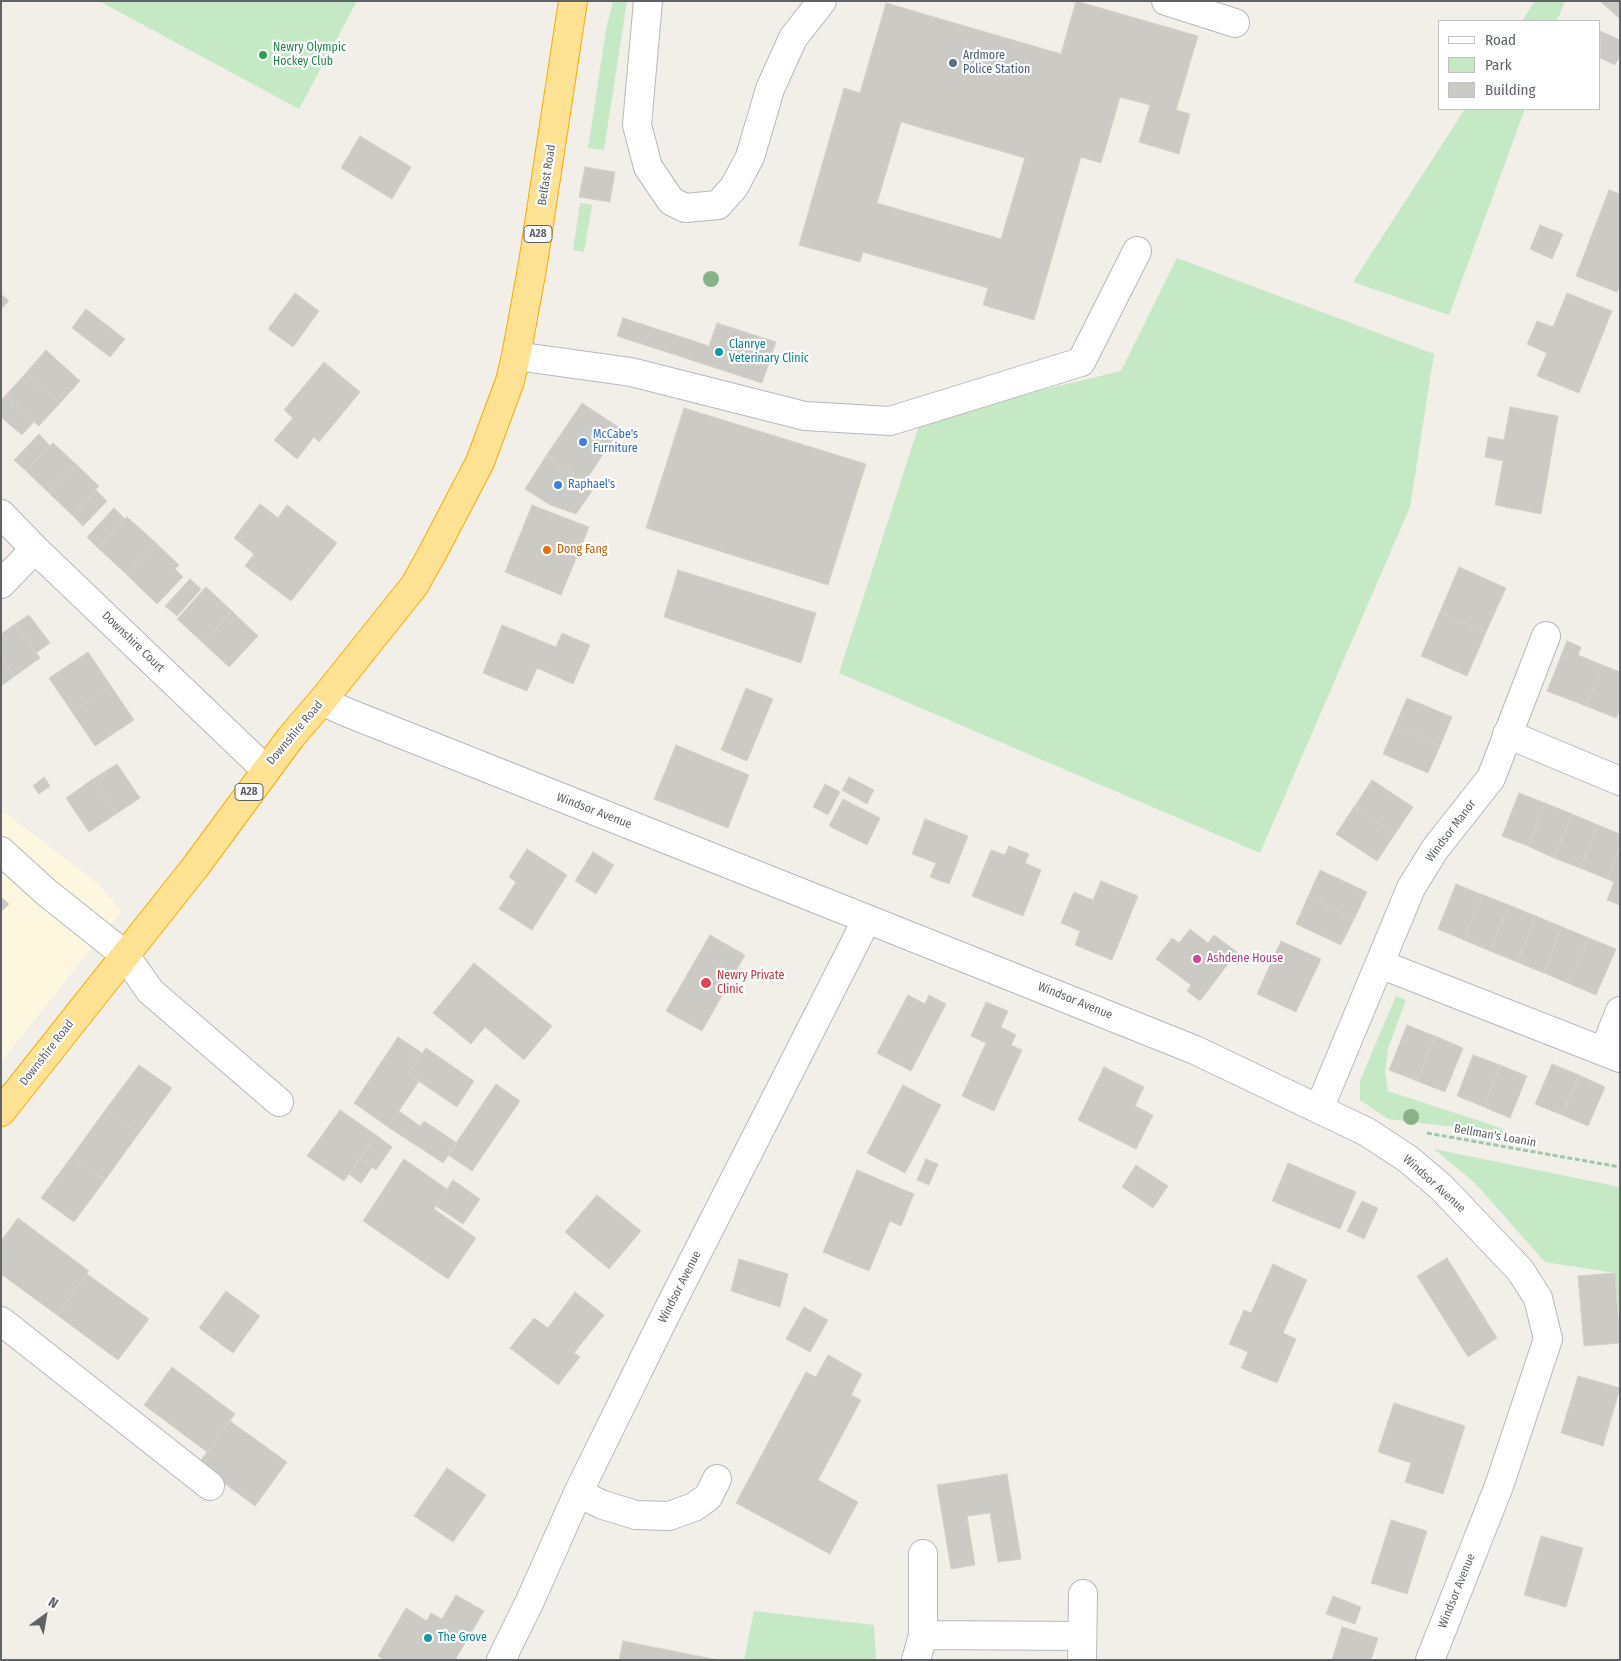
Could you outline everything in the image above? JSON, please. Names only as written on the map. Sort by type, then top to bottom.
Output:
[{"type":"highway","name":"Belfast Road","points":[[480,462],[510,381],[516,356],[534,262],[573,1]]},
{"type":"highway","name":"Downshire Road","points":[[1,1112],[196,866],[265,769],[414,586],[480,462]]},
{"type":"street","points":[[648,1],[637,125],[648,166],[671,200],[685,208],[718,205],[734,187],[750,156],[770,88],[792,38],[822,1]]},
{"type":"street","points":[[1166,1],[1235,23]]},
{"type":"street","points":[[516,356],[631,372],[805,416],[890,421],[1081,362],[1137,251]]},
{"type":"street","name":"Downshire Court","points":[[1,514],[34,549],[265,769]]},
{"type":"street","points":[[1,584],[34,549]]},
{"type":"street","name":"Windsor Manor","points":[[1319,1109],[1411,888],[1435,849],[1491,778],[1546,636]]},
{"type":"street","name":"Windsor Avenue","points":[[322,700],[346,712],[1195,1050],[1367,1132],[1408,1159],[1479,1225],[1520,1270],[1538,1298],[1548,1339],[1499,1486],[1430,1660]]},
{"type":"street","points":[[1507,734],[1620,781]]},
{"type":"street","points":[[1,851],[46,892],[125,955],[150,991],[279,1102]]},
{"type":"street","name":"Windsor Avenue","points":[[500,1660],[530,1601],[578,1493],[867,918]]},
{"type":"street","points":[[1380,964],[1612,1055],[1620,1011]]},
{"type":"street","points":[[1,1322],[210,1486]]},
{"type":"street","points":[[578,1493],[603,1505],[636,1515],[669,1516],[694,1507],[708,1497],[717,1479]]},
{"type":"street","points":[[923,1554],[919,1647],[1082,1648],[1083,1594]]},
{"type":"path","name":"Bellman's Loanin","points":[[1423,1133],[1620,1167]]},
{"type":"shaded area","points":[[1,810],[96,882],[121,911],[1,1062]]},
{"type":"green space","name":"Newry Olympic Hockey Club","points":[[99,1],[357,1],[299,109]]},
{"type":"green space","points":[[613,1],[627,1],[604,150],[588,148],[606,30]]},
{"type":"green space","points":[[1535,1],[1565,1],[1557,20],[1523,20]]},
{"type":"green space","points":[[1464,110],[1525,110],[1449,315],[1353,282]]},
{"type":"green space","points":[[580,203],[592,205],[584,252],[573,250]]},
{"type":"green space","points":[[1177,258],[1434,354],[1410,507],[1260,853],[839,673],[921,419],[1121,371]]},
{"type":"green space","points":[[1396,996],[1406,1000],[1388,1048],[1385,1072],[1388,1091],[1498,1127],[1506,1133],[1388,1119],[1360,1100],[1360,1081]]},
{"type":"green space","points":[[1434,1149],[1620,1187],[1620,1326],[1615,1273],[1545,1262],[1474,1182]]},
{"type":"green space","points":[[754,1611],[874,1625],[876,1660],[744,1660]]},
{"type":"building","points":[[1076,1],[1198,36],[1176,110],[1190,114],[1179,154],[1139,142],[1150,105],[1120,97],[1101,163],[1081,157],[1034,320],[983,305],[988,288],[863,252],[860,262],[799,245],[844,88],[860,93],[886,3],[1061,54]],"holes":[[[901,122],[1025,158],[1001,239],[877,203]]]},
{"type":"building","points":[[1620,1],[1620,19],[1601,2]]},
{"type":"building","points":[[1601,31],[1620,40],[1620,55],[1615,65],[1601,58]]},
{"type":"building","points":[[360,136],[411,167],[392,199],[341,168]]},
{"type":"building","points":[[585,167],[615,172],[610,202],[579,197]]},
{"type":"building","points":[[1609,190],[1620,194],[1620,286],[1617,292],[1576,276]]},
{"type":"building","points":[[1540,225],[1563,234],[1552,259],[1530,249]]},
{"type":"building","points":[[295,293],[319,311],[293,347],[268,329]]},
{"type":"building","points":[[1567,293],[1612,311],[1579,393],[1537,376],[1547,353],[1527,344],[1537,321],[1553,327]]},
{"type":"building","points":[[1,294],[9,301],[1,309]]},
{"type":"building","points":[[86,309],[125,339],[110,357],[72,328]]},
{"type":"building","name":"Clanrye Veterinary Clinic","points":[[623,318],[709,346],[717,323],[776,342],[762,383],[617,336]]},
{"type":"building","points":[[46,350],[80,381],[60,403],[26,373]]},
{"type":"building","points":[[324,362],[360,392],[319,442],[314,437],[297,459],[274,440],[293,418],[284,410]]},
{"type":"building","points":[[26,373],[60,403],[39,426],[5,396]]},
{"type":"building","points":[[5,396],[34,422],[22,435],[1,417],[1,401]]},
{"type":"building","name":"McCabe's Furniture","points":[[582,403],[620,428],[585,482],[546,456]]},
{"type":"building","points":[[1510,407],[1558,416],[1541,514],[1495,505],[1503,461],[1485,457],[1488,437],[1504,440]]},
{"type":"building","points":[[684,408],[866,464],[828,585],[646,528]]},
{"type":"building","points":[[39,434],[50,446],[26,471],[14,460]]},
{"type":"building","points":[[53,443],[77,465],[49,493],[26,471]]},
{"type":"building","name":"Raphael's","points":[[546,456],[594,488],[576,514],[550,505],[525,489]]},
{"type":"building","points":[[77,465],[99,486],[72,515],[49,493]]},
{"type":"building","points":[[96,490],[107,501],[83,526],[72,515]]},
{"type":"building","points":[[260,504],[278,518],[287,505],[337,543],[291,601],[245,566],[254,554],[234,538]]},
{"type":"building","name":"Dong Fang","points":[[532,505],[589,527],[561,595],[505,572]]},
{"type":"building","points":[[114,508],[125,519],[98,548],[87,537]]},
{"type":"building","points":[[127,517],[155,542],[125,573],[98,548]]},
{"type":"building","points":[[155,542],[179,565],[175,569],[183,577],[157,604],[125,573]]},
{"type":"building","points":[[1459,567],[1506,588],[1486,632],[1440,612]]},
{"type":"building","points":[[678,570],[816,613],[801,663],[664,617]]},
{"type":"building","points":[[190,579],[201,589],[177,616],[165,606]]},
{"type":"building","points":[[206,587],[232,611],[203,643],[177,619]]},
{"type":"building","points":[[232,611],[258,636],[229,667],[203,643]]},
{"type":"building","points":[[1440,612],[1486,632],[1467,676],[1421,656]]},
{"type":"building","points":[[29,615],[50,643],[36,653],[15,624]]},
{"type":"building","points":[[15,624],[40,658],[15,676],[1,658],[1,634]]},
{"type":"building","points":[[502,625],[556,647],[562,633],[590,645],[573,684],[537,668],[527,691],[483,673]]},
{"type":"building","points":[[1567,641],[1581,647],[1578,655],[1602,665],[1586,706],[1547,691]]},
{"type":"building","points":[[88,652],[111,686],[72,712],[49,678]]},
{"type":"building","points":[[1,658],[15,676],[1,686]]},
{"type":"building","points":[[1602,665],[1620,672],[1620,710],[1616,718],[1586,706]]},
{"type":"building","points":[[111,686],[134,720],[95,746],[72,712]]},
{"type":"building","points":[[746,688],[773,699],[747,761],[721,750]]},
{"type":"building","points":[[1407,698],[1452,717],[1440,746],[1395,726]]},
{"type":"building","points":[[1395,726],[1440,746],[1428,773],[1383,754]]},
{"type":"building","points":[[676,745],[749,775],[728,828],[654,799]]},
{"type":"building","points":[[117,764],[140,798],[116,814],[93,779]]},
{"type":"building","points":[[44,777],[50,786],[39,794],[33,786]]},
{"type":"building","points":[[849,777],[874,790],[867,804],[842,790]]},
{"type":"building","points":[[93,779],[116,814],[89,832],[66,798]]},
{"type":"building","points":[[1372,780],[1413,807],[1395,834],[1354,807]]},
{"type":"building","points":[[825,784],[840,792],[828,815],[813,807]]},
{"type":"building","points":[[1519,793],[1545,803],[1528,846],[1502,836]]},
{"type":"building","points":[[843,799],[880,818],[867,845],[829,826]]},
{"type":"building","points":[[1545,803],[1572,814],[1554,858],[1528,846]]},
{"type":"building","points":[[1354,807],[1395,834],[1377,861],[1336,834]]},
{"type":"building","points":[[1572,814],[1598,825],[1580,868],[1554,858]]},
{"type":"building","points":[[925,819],[968,836],[949,884],[930,877],[936,863],[912,854]]},
{"type":"building","points":[[1598,825],[1620,834],[1620,847],[1607,879],[1580,868]]},
{"type":"building","points":[[1009,846],[1029,854],[1025,863],[1041,870],[1023,916],[972,896],[991,850],[1005,855]]},
{"type":"building","points":[[1620,847],[1620,905],[1607,900],[1614,882],[1607,879]]},
{"type":"building","points":[[527,849],[567,875],[532,930],[499,909],[516,882],[509,877]]},
{"type":"building","points":[[593,852],[614,865],[596,894],[575,881]]},
{"type":"building","points":[[1320,870],[1367,892],[1354,919],[1308,897]]},
{"type":"building","points":[[1101,881],[1138,896],[1112,960],[1075,945],[1080,931],[1061,923],[1074,892],[1093,900]]},
{"type":"building","points":[[1456,884],[1483,895],[1464,940],[1438,929]]},
{"type":"building","points":[[1483,895],[1509,905],[1490,951],[1464,940]]},
{"type":"building","points":[[1,897],[9,904],[1,912]]},
{"type":"building","points":[[1308,897],[1354,919],[1341,945],[1296,924]]},
{"type":"building","points":[[1509,905],[1536,916],[1517,962],[1490,951]]},
{"type":"building","points":[[1536,916],[1562,927],[1544,973],[1517,962]]},
{"type":"building","points":[[1562,927],[1589,938],[1570,984],[1544,973]]},
{"type":"building","points":[[1190,929],[1208,943],[1214,935],[1237,952],[1200,1001],[1187,991],[1191,985],[1156,959],[1172,938],[1179,943]]},
{"type":"building","name":"Newry Private Clinic","points":[[710,935],[745,955],[702,1031],[666,1011]]},
{"type":"building","points":[[1589,938],[1616,949],[1596,995],[1570,984]]},
{"type":"building","points":[[1281,941],[1321,959],[1296,1012],[1257,994]]},
{"type":"building","points":[[474,963],[552,1026],[524,1060],[485,1027],[471,1044],[433,1013]]},
{"type":"building","points":[[908,995],[925,1004],[929,995],[946,1004],[911,1071],[877,1053]]},
{"type":"building","points":[[986,1002],[1008,1011],[1001,1027],[1016,1035],[1011,1045],[1022,1050],[994,1111],[962,1096],[986,1043],[971,1036]]},
{"type":"building","points":[[1407,1025],[1435,1036],[1417,1081],[1389,1070]]},
{"type":"building","points":[[1435,1036],[1463,1048],[1445,1092],[1417,1081]]},
{"type":"building","points":[[398,1037],[422,1053],[408,1074],[419,1081],[388,1127],[354,1103]]},
{"type":"building","points":[[426,1048],[474,1081],[457,1107],[408,1074]]},
{"type":"building","points":[[1473,1055],[1500,1065],[1484,1107],[1457,1096]]},
{"type":"building","points":[[1552,1064],[1579,1075],[1562,1115],[1535,1104]]},
{"type":"building","points":[[139,1065],[172,1088],[139,1133],[106,1109]]},
{"type":"building","points":[[1500,1065],[1527,1076],[1510,1118],[1484,1107]]},
{"type":"building","points":[[1104,1067],[1144,1087],[1135,1106],[1153,1115],[1136,1149],[1078,1120]]},
{"type":"building","points":[[1579,1075],[1605,1087],[1588,1126],[1562,1115]]},
{"type":"building","points":[[496,1084],[520,1101],[472,1171],[448,1155]]},
{"type":"building","points":[[903,1085],[941,1105],[905,1173],[867,1153]]},
{"type":"building","points":[[106,1109],[139,1133],[105,1180],[72,1156]]},
{"type":"building","points":[[340,1110],[376,1135],[344,1181],[307,1156]]},
{"type":"building","points":[[399,1111],[420,1126],[424,1121],[457,1143],[443,1163],[388,1127]]},
{"type":"building","points":[[376,1135],[392,1147],[376,1170],[360,1159]]},
{"type":"building","points":[[72,1156],[105,1180],[74,1222],[41,1198]]},
{"type":"building","points":[[360,1159],[372,1167],[361,1183],[349,1174]]},
{"type":"building","points":[[404,1159],[447,1189],[434,1209],[476,1238],[448,1279],[363,1221]]},
{"type":"building","points":[[926,1159],[938,1164],[929,1185],[917,1180]]},
{"type":"building","points":[[1288,1163],[1356,1192],[1340,1229],[1272,1201]]},
{"type":"building","points":[[1136,1165],[1168,1186],[1153,1208],[1122,1187]]},
{"type":"building","points":[[857,1170],[914,1194],[901,1226],[890,1221],[869,1271],[823,1252]]},
{"type":"building","points":[[453,1180],[480,1199],[463,1224],[436,1206]]},
{"type":"building","points":[[597,1195],[641,1231],[609,1269],[565,1232]]},
{"type":"building","points":[[1362,1201],[1378,1208],[1364,1239],[1347,1231]]},
{"type":"building","points":[[18,1218],[89,1271],[57,1315],[1,1274],[1,1241]]},
{"type":"building","points":[[1447,1258],[1497,1338],[1468,1357],[1417,1276]]},
{"type":"building","points":[[739,1259],[788,1274],[780,1307],[731,1291]]},
{"type":"building","points":[[1273,1264],[1307,1280],[1283,1333],[1296,1339],[1277,1383],[1241,1368],[1248,1352],[1229,1344],[1244,1310],[1251,1313]]},
{"type":"building","points":[[1615,1273],[1620,1343],[1584,1346],[1578,1276]]},
{"type":"building","points":[[87,1274],[149,1319],[118,1360],[57,1315]]},
{"type":"building","points":[[226,1291],[260,1316],[233,1353],[199,1328]]},
{"type":"building","points":[[575,1292],[604,1315],[574,1353],[580,1357],[558,1385],[510,1348],[534,1318],[548,1328]]},
{"type":"building","points":[[804,1307],[828,1320],[810,1352],[786,1339]]},
{"type":"building","points":[[828,1355],[862,1374],[851,1395],[861,1400],[818,1480],[858,1502],[830,1554],[736,1503],[806,1372],[816,1377]]},
{"type":"building","points":[[172,1367],[235,1414],[207,1452],[144,1405]]},
{"type":"building","points":[[1578,1376],[1620,1388],[1603,1446],[1561,1433]]},
{"type":"building","points":[[1394,1403],[1465,1426],[1443,1494],[1405,1482],[1411,1463],[1378,1452]]},
{"type":"building","points":[[230,1421],[287,1462],[255,1506],[198,1464]]},
{"type":"building","points":[[447,1468],[486,1495],[453,1542],[414,1516]]},
{"type":"building","points":[[1007,1474],[1021,1559],[998,1562],[990,1513],[967,1516],[975,1565],[951,1569],[937,1485]]},
{"type":"building","points":[[1391,1520],[1427,1531],[1407,1594],[1371,1583]]},
{"type":"building","points":[[1541,1536],[1583,1548],[1566,1607],[1524,1595]]},
{"type":"building","name":"The Grove","points":[[456,1595],[484,1611],[455,1660],[384,1660],[378,1656],[406,1608],[427,1621],[431,1613],[442,1619]]},
{"type":"building","points":[[1333,1596],[1361,1607],[1355,1624],[1326,1614]]},
{"type":"building","points":[[1342,1627],[1378,1638],[1371,1660],[1332,1660]]},
{"type":"building","points":[[623,1641],[718,1660],[619,1660]]},
{"type":"place","name":"Newry Olympic Hockey Club","points":[[263,55]]},
{"type":"place","name":"Ardmore Police Station","points":[[953,63]]},
{"type":"place","name":"Clanrye Veterinary Clinic","points":[[719,352]]},
{"type":"place","name":"McCabe's Furniture","points":[[583,442]]},
{"type":"place","name":"Raphael's","points":[[558,485]]},
{"type":"place","name":"Dong Fang","points":[[547,550]]},
{"type":"place","name":"Ashdene House","points":[[1197,959]]},
{"type":"place","name":"Newry Private Clinic","points":[[706,983]]},
{"type":"place","name":"The Grove","points":[[428,1638]]}]
